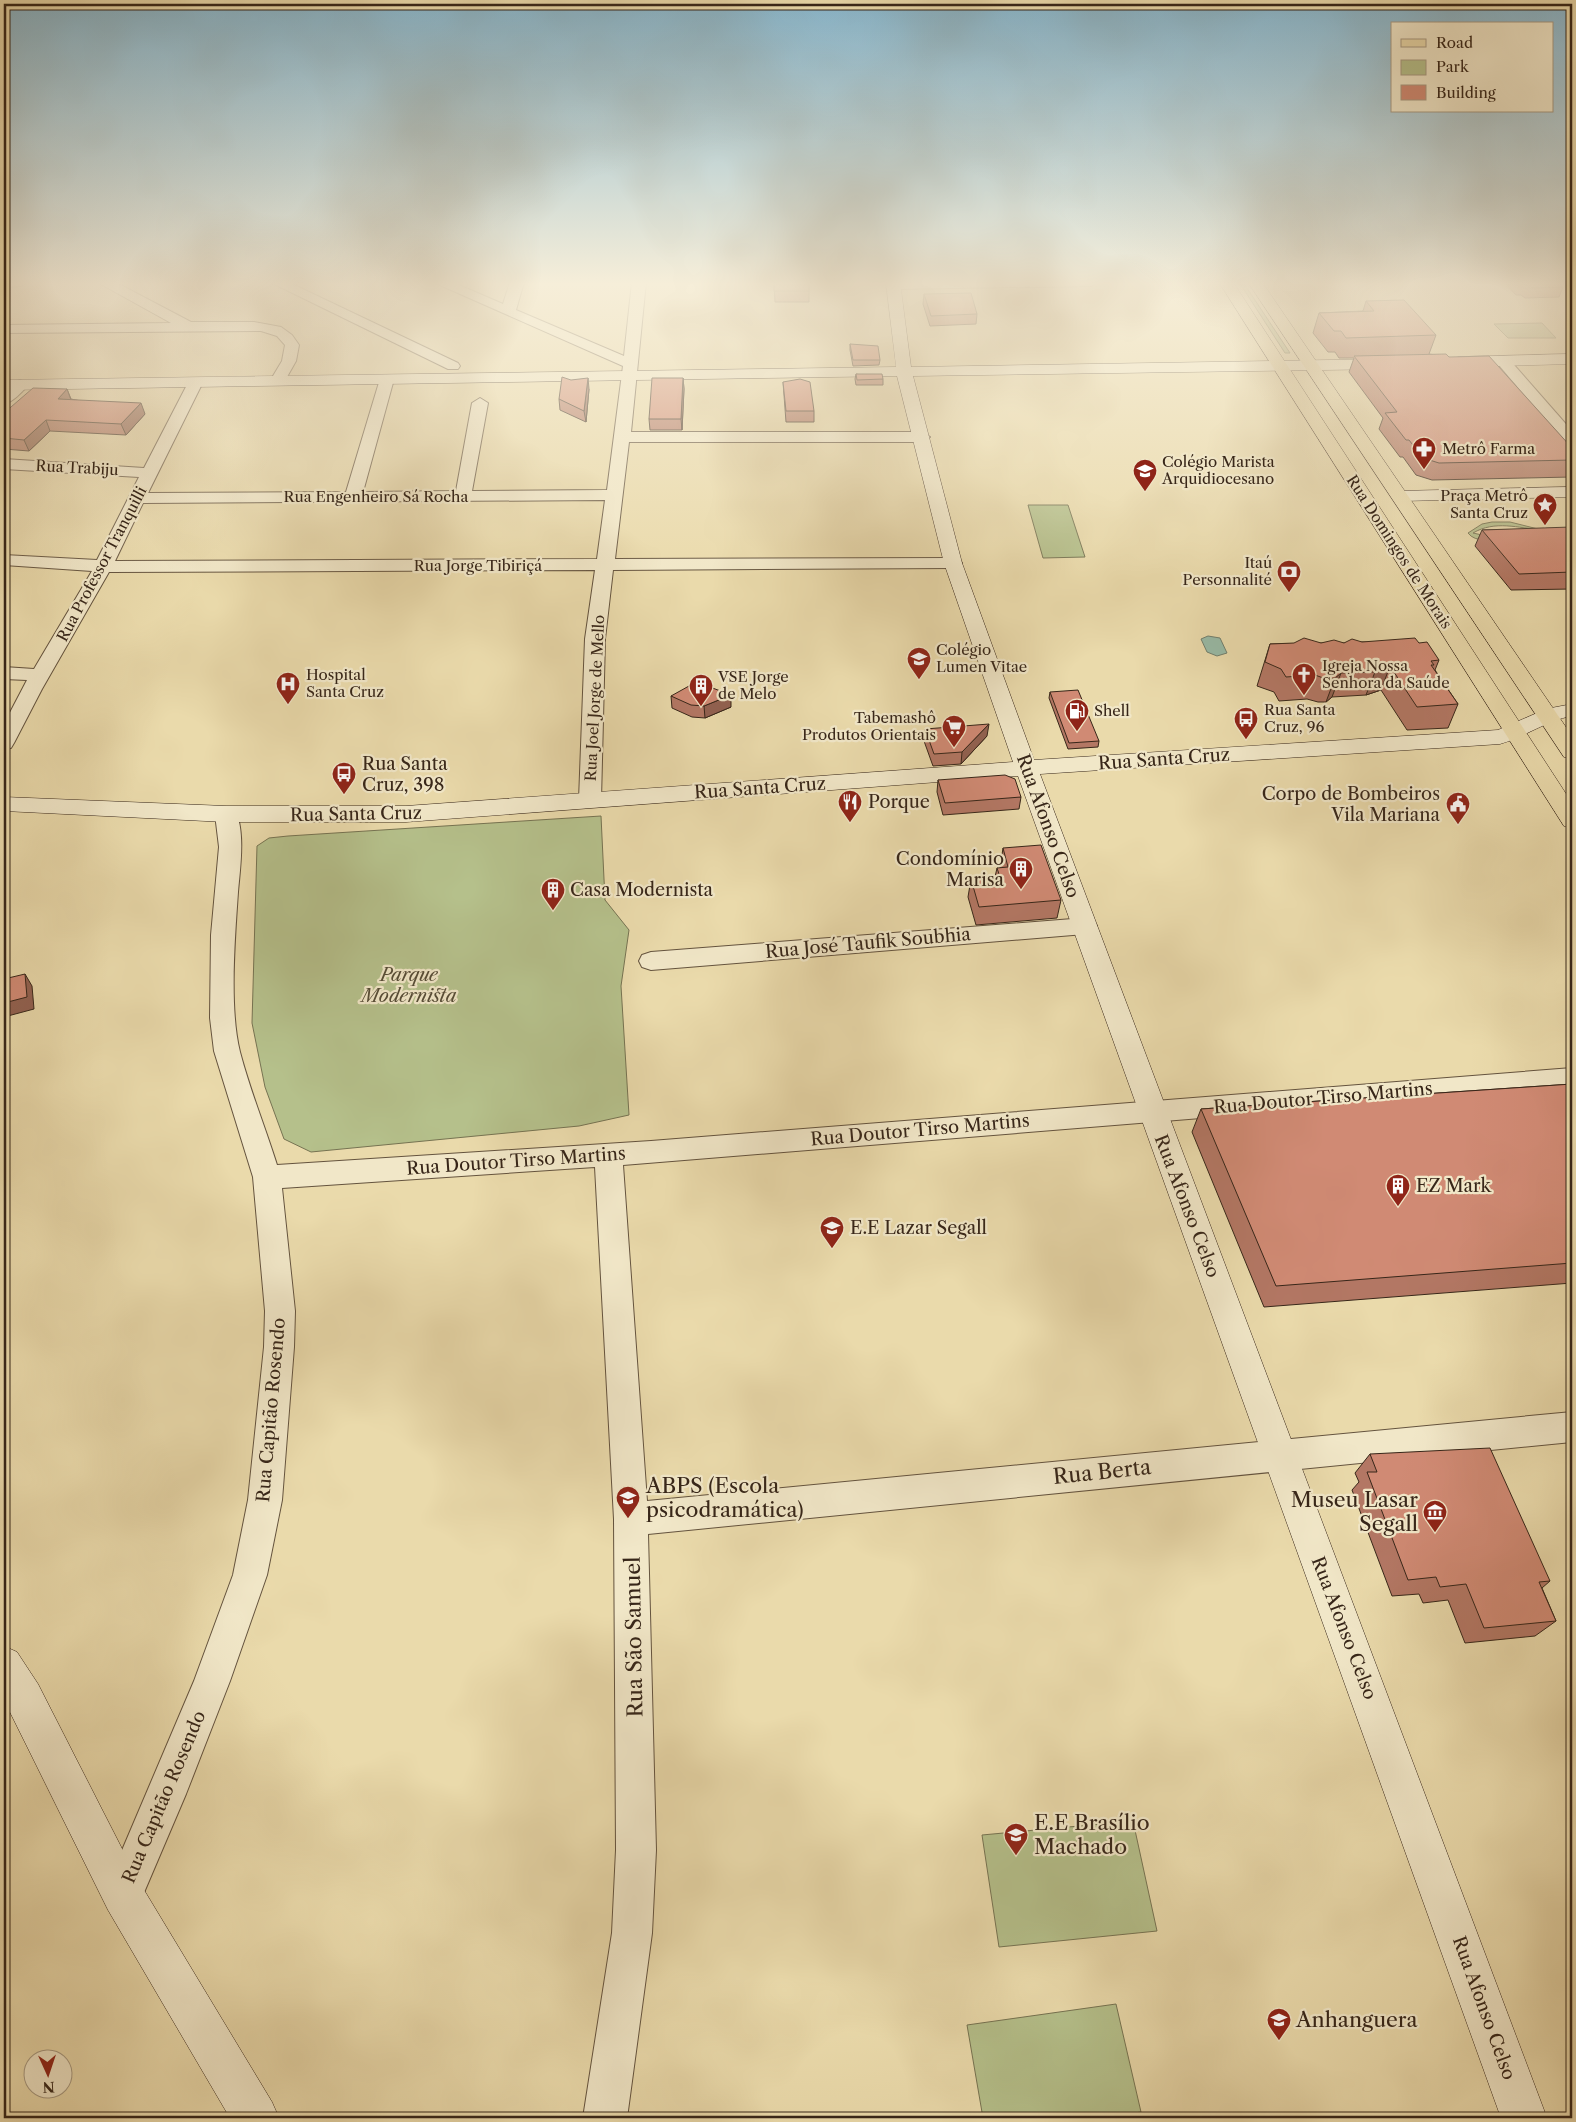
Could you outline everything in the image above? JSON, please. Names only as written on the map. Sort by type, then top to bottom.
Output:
[{"type":"main road","name":"Rua Domingos de Morais","points":[[1290,381],[1572,821]]},
{"type":"main road","name":"Rua Domingos de Morais","points":[[1322,381],[1572,752]]},
{"type":"street","points":[[4,385],[276,381]]},
{"type":"street","points":[[353,497],[393,381]]},
{"type":"street","name":"Rua Joel Jorge de Mello","points":[[590,800],[595,639],[628,381]]},
{"type":"street","name":"Rua Afonso Celso","points":[[906,381],[953,563],[1152,1112],[1524,2118]]},
{"type":"street","points":[[1520,381],[1572,441]]},
{"type":"street","name":"Rua Professor Tranquilli","points":[[4,743],[40,675],[103,567],[195,382]]},
{"type":"street","points":[[4,399],[20,385]]},
{"type":"street","points":[[463,496],[480,403]]},
{"type":"street","points":[[622,437],[922,437]]},
{"type":"street","name":"Rua Trabiju","points":[[4,464],[150,472]]},
{"type":"street","points":[[1401,496],[1572,492]]},
{"type":"street","name":"Rua Engenheiro Sá Rocha","points":[[138,498],[613,495]]},
{"type":"street","name":"Rua Jorge Tibiriçá","points":[[4,560],[103,567],[953,563]]},
{"type":"street","points":[[4,673],[40,675]]},
{"type":"street","name":"Rua Santa Cruz","points":[[4,804],[226,814],[406,814],[1026,768],[1494,737],[1516,733],[1547,716],[1572,710]]},
{"type":"street","name":"Rua Capitão Rosendo","points":[[123,1895],[167,1794],[212,1681],[250,1575],[266,1500],[280,1347],[280,1311],[275,1242],[267,1178],[227,1051],[223,1018],[223,935],[230,847],[226,814]]},
{"type":"street","name":"Rua Capitão Rosendo","points":[[230,847],[251,814]]},
{"type":"street","name":"Rua José Taufik Soubhia","points":[[651,961],[1085,926]]},
{"type":"street","name":"Rua Doutor Tirso Martins","points":[[267,1178],[608,1155],[1572,1078]]},
{"type":"street","name":"Rua São Samuel","points":[[605,2118],[632,1933],[636,1860],[636,1732],[631,1519],[608,1155]]},
{"type":"street","name":"Rua Berta","points":[[631,1519],[1280,1454],[1572,1427]]},
{"type":"street","points":[[4,1666],[24,1698],[123,1895],[256,2118]]},
{"type":"green space","points":[[1028,505],[1068,505],[1085,557],[1043,558]]},
{"type":"green space","points":[[1510,522],[1542,530],[1498,526],[1481,529],[1473,533],[1505,540],[1480,540],[1468,533],[1482,524]]},
{"type":"green space","name":"Parque Modernista","points":[[601,816],[605,900],[629,930],[621,986],[629,1115],[579,1126],[311,1152],[284,1139],[265,1087],[252,1023],[257,846],[269,838],[288,836]]},
{"type":"green space","points":[[1133,1821],[1157,1931],[999,1947],[982,1835]]},
{"type":"green space","points":[[1116,2004],[1141,2112],[1099,2118],[983,2118],[967,2025]]},
{"type":"shaded area","points":[[1208,636],[1220,638],[1227,653],[1217,656],[1207,652],[1201,639]]},
{"type":"building","points":[[561,381],[588,381],[584,411],[559,399]]},
{"type":"building","points":[[652,381],[683,381],[681,419],[649,419]]},
{"type":"building","points":[[1373,381],[1512,381],[1572,448],[1572,460],[1439,463],[1423,458],[1385,413],[1397,412]]},
{"type":"building","points":[[783,382],[810,382],[814,411],[786,411]]},
{"type":"building","points":[[33,388],[67,389],[58,399],[141,403],[121,424],[46,420],[24,440],[4,438],[4,413]]},
{"type":"building","points":[[1571,527],[1572,572],[1519,574],[1482,530]]},
{"type":"building","points":[[1304,638],[1321,643],[1334,640],[1344,643],[1352,639],[1362,642],[1415,638],[1419,643],[1427,642],[1439,660],[1431,661],[1434,665],[1431,665],[1458,704],[1417,707],[1390,666],[1375,672],[1341,673],[1335,678],[1326,679],[1315,675],[1286,677],[1281,669],[1265,662],[1270,644],[1294,643]]},
{"type":"building","points":[[702,684],[731,695],[704,706],[691,705],[671,696],[689,686]]},
{"type":"building","points":[[1078,690],[1099,741],[1069,743],[1050,692]]},
{"type":"building","points":[[989,724],[962,752],[934,754],[925,729]]},
{"type":"building","points":[[1005,775],[1015,779],[1021,797],[945,803],[938,780]]},
{"type":"building","points":[[1041,845],[1061,900],[979,907],[971,879],[1000,877],[997,868],[1008,867],[1003,848]]},
{"type":"building","points":[[25,974],[27,997],[4,1003],[4,979]]},
{"type":"building","name":"EZ Mark","points":[[1572,1084],[1572,1263],[1276,1286],[1201,1109]]},
{"type":"building","name":"Museu Lasar Segall","points":[[1490,1448],[1550,1581],[1539,1582],[1556,1621],[1484,1628],[1466,1584],[1440,1587],[1436,1577],[1408,1580],[1367,1472],[1377,1472],[1370,1454]]},
{"type":"place","name":"Metrô Farma","points":[[1424,470]]},
{"type":"place","name":"Colégio Marista Arquidiocesano","points":[[1145,492]]},
{"type":"place","name":"Praça Metrô Santa Cruz","points":[[1545,526]]},
{"type":"place","name":"Itaú Personnalité","points":[[1289,593]]},
{"type":"place","name":"Colégio Lumen Vitae","points":[[919,680]]},
{"type":"place","name":"Igreja Nossa Senhora da Saúde","points":[[1304,696]]},
{"type":"place","name":"Hospital Santa Cruz","points":[[288,705]]},
{"type":"place","name":"VSE Jorge de Melo","points":[[701,707]]},
{"type":"place","name":"Shell","points":[[1077,732]]},
{"type":"place","name":"Rua Santa Cruz, 96","points":[[1246,740]]},
{"type":"place","name":"Tabemashô Produtos Orientais","points":[[954,748]]},
{"type":"place","name":"Rua Santa Cruz, 398","points":[[344,795]]},
{"type":"place","name":"Porque","points":[[850,823]]},
{"type":"place","name":"Corpo de Bombeiros Vila Mariana","points":[[1458,825]]},
{"type":"place","name":"Condomínio Marisa","points":[[1021,890]]},
{"type":"place","name":"Casa Modernista","points":[[553,911]]},
{"type":"place","name":"EZ Mark","points":[[1398,1207]]},
{"type":"place","name":"E.E Lazar Segall","points":[[832,1249]]},
{"type":"place","name":"ABPS (Escola psicodramática)","points":[[628,1519]]},
{"type":"place","name":"Museu Lasar Segall","points":[[1435,1533]]},
{"type":"place","name":"E.E Brasílio Machado","points":[[1016,1856]]},
{"type":"place","name":"Anhanguera","points":[[1279,2041]]}]
